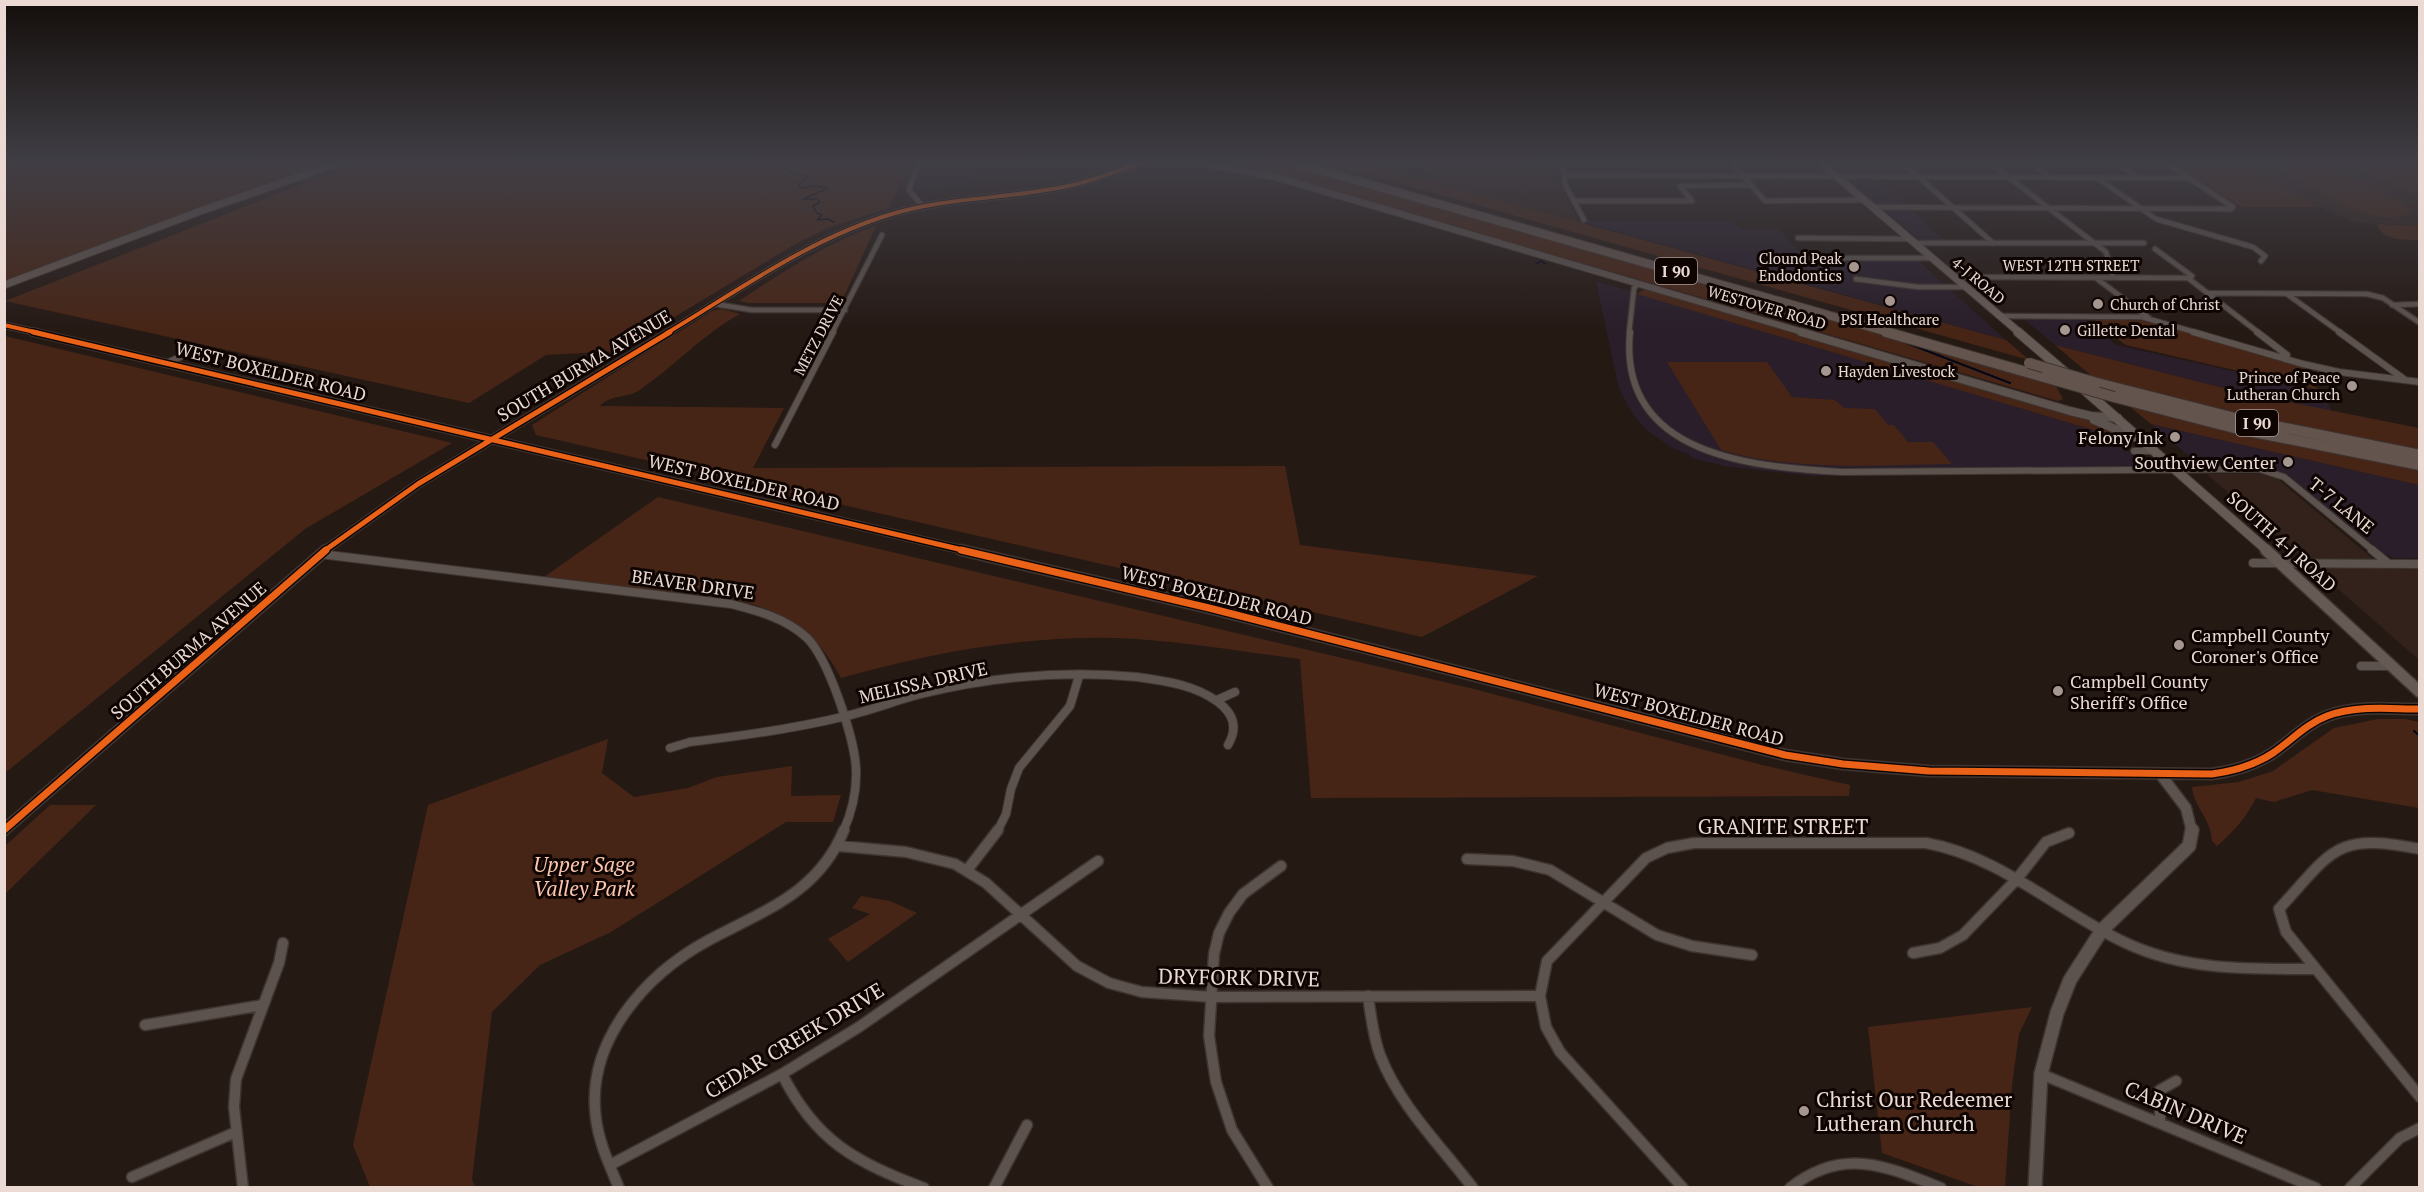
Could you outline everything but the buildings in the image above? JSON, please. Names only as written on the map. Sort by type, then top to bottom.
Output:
[{"type":"highway","name":"I 90","points":[[1491,219],[2114,396],[2238,429],[2420,465]]},
{"type":"highway","name":"I 90","points":[[1516,219],[2097,383],[2235,418],[2420,455]]},
{"type":"main road","points":[[4,285],[180,219]]},
{"type":"main road","name":"4-J ROAD","points":[[1886,219],[2118,418]]},
{"type":"main road","name":"SOUTH 4-J ROAD","points":[[2118,418],[2281,563],[2420,692]]},
{"type":"main road","points":[[2392,666],[2420,681]]},
{"type":"street","name":"SOUTH BURMA AVENUE","points":[[4,830],[320,554],[418,484],[715,303],[830,237],[877,219]]},
{"type":"street","name":"WESTOVER ROAD","points":[[1416,219],[2070,411],[2098,417],[2118,418]]},
{"type":"street","points":[[1966,219],[1993,243]]},
{"type":"street","points":[[2062,219],[2106,252],[2113,277]]},
{"type":"street","points":[[2155,219],[2253,248],[2265,256],[2261,261]]},
{"type":"street","name":"METZ DRIVE","points":[[775,445],[846,310],[882,235]]},
{"type":"street","points":[[1798,238],[1993,243],[2144,243]]},
{"type":"street","points":[[2155,249],[2192,276],[2188,278],[2287,355],[2285,359]]},
{"type":"street","points":[[1771,258],[1932,258]]},
{"type":"street","name":"WEST 12TH STREET","points":[[1954,277],[2188,278]]},
{"type":"street","points":[[2095,277],[2151,319]]},
{"type":"street","points":[[1856,279],[1918,287],[1965,286]]},
{"type":"street","points":[[1638,284],[1634,288],[1629,342],[1630,368],[1637,390],[1644,403],[1665,429],[1680,440],[1707,451],[1735,459],[1809,471],[2176,469]]},
{"type":"street","points":[[2208,293],[2367,294],[2383,298],[2420,323]]},
{"type":"street","points":[[2287,294],[2404,379]]},
{"type":"street","points":[[715,303],[752,310],[846,310]]},
{"type":"street","points":[[2392,305],[2420,304]]},
{"type":"street","points":[[2000,316],[2134,316],[2338,372],[2420,382]]},
{"type":"street","name":"WEST BOXELDER ROAD","points":[[4,325],[170,362],[1209,608],[1824,763],[1895,771],[2212,774],[2237,770],[2273,753],[2315,721],[2337,713],[2360,709],[2420,709]]},
{"type":"street","points":[[170,362],[189,353]]},
{"type":"street","points":[[2070,411],[2142,440]]},
{"type":"street","points":[[2134,452],[2155,451]]},
{"type":"street","name":"T-7 LANE","points":[[2176,469],[2259,469],[2273,472],[2284,477],[2389,564]]},
{"type":"street","name":"BEAVER DRIVE","points":[[320,554],[731,604],[761,611],[802,633],[816,648],[825,664],[856,768],[851,807],[839,846],[817,873],[790,898],[693,949],[661,974],[635,1001],[609,1037],[597,1076],[595,1117],[619,1188]]},
{"type":"street","points":[[2253,563],[2420,564]]},
{"type":"street","points":[[2361,666],[2392,666]]},
{"type":"street","points":[[968,869],[995,835],[1006,814],[1011,789],[1019,768],[1070,706],[1079,676]]},
{"type":"street","name":"MELISSA DRIVE","points":[[670,748],[690,742],[842,717],[931,692],[970,684],[1016,677],[1079,676],[1163,681],[1194,687],[1217,700],[1234,722],[1235,733],[1228,745]]},
{"type":"street","points":[[1217,700],[1235,692]]},
{"type":"street","points":[[2035,1188],[2041,1074],[2057,1013],[2070,980],[2102,930],[2189,846],[2194,836],[2193,824],[2188,811],[2161,775]]},
{"type":"street","points":[[1913,953],[1940,948],[1963,935],[2016,880],[2046,842],[2069,833]]},
{"type":"street","points":[[2420,849],[2389,843],[2359,842],[2335,851],[2279,909],[2286,932],[2420,1097]]},
{"type":"street","name":"GRANITE STREET","points":[[1683,1188],[1560,1052],[1546,1027],[1540,996],[1547,961],[1646,858],[1667,848],[1694,843],[1931,843],[1990,864],[2128,944],[2169,958],[2197,965],[2232,969],[2315,969]]},
{"type":"street","name":"DRYFORK DRIVE","points":[[839,846],[922,856],[968,869],[1077,966],[1110,984],[1139,993],[1170,997],[1540,996]]},
{"type":"street","points":[[1467,859],[1513,861],[1550,870],[1657,935],[1676,943],[1702,949],[1752,955]]},
{"type":"street","name":"CEDAR CREEK DRIVE","points":[[610,1165],[782,1074],[859,1027],[1098,861]]},
{"type":"street","points":[[1268,1188],[1232,1130],[1216,1082],[1209,1036],[1214,954],[1218,933],[1243,894],[1281,866]]},
{"type":"street","points":[[243,1188],[234,1107],[236,1079],[284,944]]},
{"type":"street","points":[[1368,996],[1374,1036],[1384,1064],[1401,1092],[1473,1188]]},
{"type":"street","points":[[145,1025],[263,1005]]},
{"type":"street","points":[[782,1074],[801,1110],[842,1150],[869,1167],[924,1188]]},
{"type":"street","name":"CABIN DRIVE","points":[[2041,1074],[2316,1188]]},
{"type":"street","points":[[2160,1123],[2160,1090],[2176,1081]]},
{"type":"street","points":[[994,1188],[1027,1125]]},
{"type":"street","points":[[2350,1188],[2400,1138],[2420,1128]]},
{"type":"street","points":[[132,1178],[236,1132]]},
{"type":"street","points":[[1790,1188],[1812,1172],[1840,1163],[1863,1163],[1892,1168],[1941,1188]]},
{"type":"shaded area","points":[[1896,219],[1920,219],[1943,240],[1921,240]]},
{"type":"shaded area","points":[[2346,219],[2419,219],[2419,225],[2357,223]]},
{"type":"shaded area","points":[[1578,221],[1733,221],[1740,229],[1779,229],[1807,260],[1916,259],[2006,340]]},
{"type":"shaded area","points":[[1596,281],[2120,438],[2114,438],[2150,473],[1810,476],[1724,466],[1691,458],[1690,455],[1671,447],[1649,432],[1634,416],[1619,389]]},
{"type":"shaded area","points":[[2075,319],[2086,321],[2116,345],[2323,391],[2332,412],[2243,393],[2055,345],[2025,320]]},
{"type":"shaded area","points":[[2151,424],[2419,485],[2419,558],[2394,558],[2385,554],[2282,472],[2259,466],[2201,466]]},
{"type":"shaded area","points":[[2207,474],[2274,476],[2385,569],[2419,569],[2419,660]]},
{"type":"green space","points":[[4,219],[169,219],[5,280]]},
{"type":"green space","points":[[215,219],[856,219],[830,227],[799,242],[618,351],[546,355],[469,403],[5,301]]},
{"type":"green space","points":[[1429,219],[1481,219],[2054,382],[2063,399],[2058,401]]},
{"type":"green space","points":[[1525,219],[1566,219],[2006,340],[2029,360]]},
{"type":"green space","points":[[2377,224],[2419,226],[2419,240],[2389,237],[2379,230]]},
{"type":"green space","points":[[876,226],[841,303],[748,303],[739,301],[822,250]]},
{"type":"green space","points":[[1643,290],[2101,423],[2120,438],[1637,294]]},
{"type":"green space","points":[[722,309],[740,314],[714,331],[638,391],[613,398],[600,406],[784,408],[753,468],[1285,466],[1300,545],[1538,576],[1422,637],[536,435],[532,425],[712,311]]},
{"type":"green space","points":[[2097,319],[2147,321],[2308,368],[2305,381],[2320,390],[2126,345],[2094,322]]},
{"type":"green space","points":[[5,336],[452,443],[305,529],[5,773]]},
{"type":"green space","points":[[2055,345],[2243,393],[2419,428],[2419,452],[2288,427],[2094,378]]},
{"type":"green space","points":[[1667,362],[1767,362],[1792,397],[1835,400],[1844,408],[1875,409],[1888,425],[1894,425],[1908,442],[1933,442],[1952,464],[1835,466],[1778,462],[1721,450]]},
{"type":"green space","points":[[2123,401],[2241,433],[2419,470],[2419,485],[2151,424]]},
{"type":"green space","points":[[658,497],[1474,689],[1762,765],[1850,785],[1849,796],[1311,798],[1300,659],[1137,639],[1062,639],[950,652],[841,678],[831,661],[809,634],[784,617],[752,604],[733,599],[544,577]]},
{"type":"green space","points":[[2378,719],[2405,719],[2419,722],[2419,808],[2312,790],[2274,802],[2256,798],[2244,818],[2229,835],[2217,846],[2212,841],[2209,826],[2196,801],[2192,787],[2239,782],[2273,771],[2334,728]]},
{"type":"green space","name":"Upper Sage Valley Park","points":[[608,739],[602,773],[634,797],[688,788],[717,777],[792,766],[791,796],[841,795],[833,822],[786,822],[611,932],[540,965],[492,1012],[472,1179],[475,1187],[370,1187],[353,1145],[428,805]]},
{"type":"green space","points":[[50,805],[96,805],[5,894],[5,846]]},
{"type":"green space","points":[[861,896],[890,901],[917,913],[848,962],[828,939],[870,914],[852,908]]},
{"type":"green space","points":[[2032,1007],[2019,1034],[2012,1085],[2005,1187],[1978,1187],[1882,1153],[1868,1027]]},
{"type":"waterway","points":[[818,219],[817,220],[828,219],[834,222]]},
{"type":"waterway","points":[[1536,264],[1541,261],[1546,264]]},
{"type":"waterway","points":[[1904,342],[2010,383]]},
{"type":"waterway","points":[[2414,731],[2420,736]]},
{"type":"cycle path","points":[[4,830],[320,554],[418,484],[805,250],[858,225],[878,219]]},
{"type":"cycle path","points":[[4,325],[1209,608],[1785,755],[1814,760],[1929,771],[2212,774],[2259,761],[2309,725],[2326,716],[2352,710],[2420,709]]},
{"type":"place","name":"Clound Peak Endodontics","points":[[1854,267]]},
{"type":"place","name":"PSI Healthcare","points":[[1890,301]]},
{"type":"place","name":"Church of Christ","points":[[2098,304]]},
{"type":"place","name":"Gillette Dental","points":[[2065,330]]},
{"type":"place","name":"Hayden Livestock","points":[[1826,371]]},
{"type":"place","name":"Prince of Peace Lutheran Church","points":[[2352,386]]},
{"type":"place","name":"Felony Ink","points":[[2175,437]]},
{"type":"place","name":"Southview Center","points":[[2288,462]]},
{"type":"place","name":"Campbell County Coroner's Office","points":[[2179,645]]},
{"type":"place","name":"Campbell County Sheriff's Office","points":[[2058,691]]},
{"type":"place","name":"Christ Our Redeemer Lutheran Church","points":[[1804,1111]]}]
